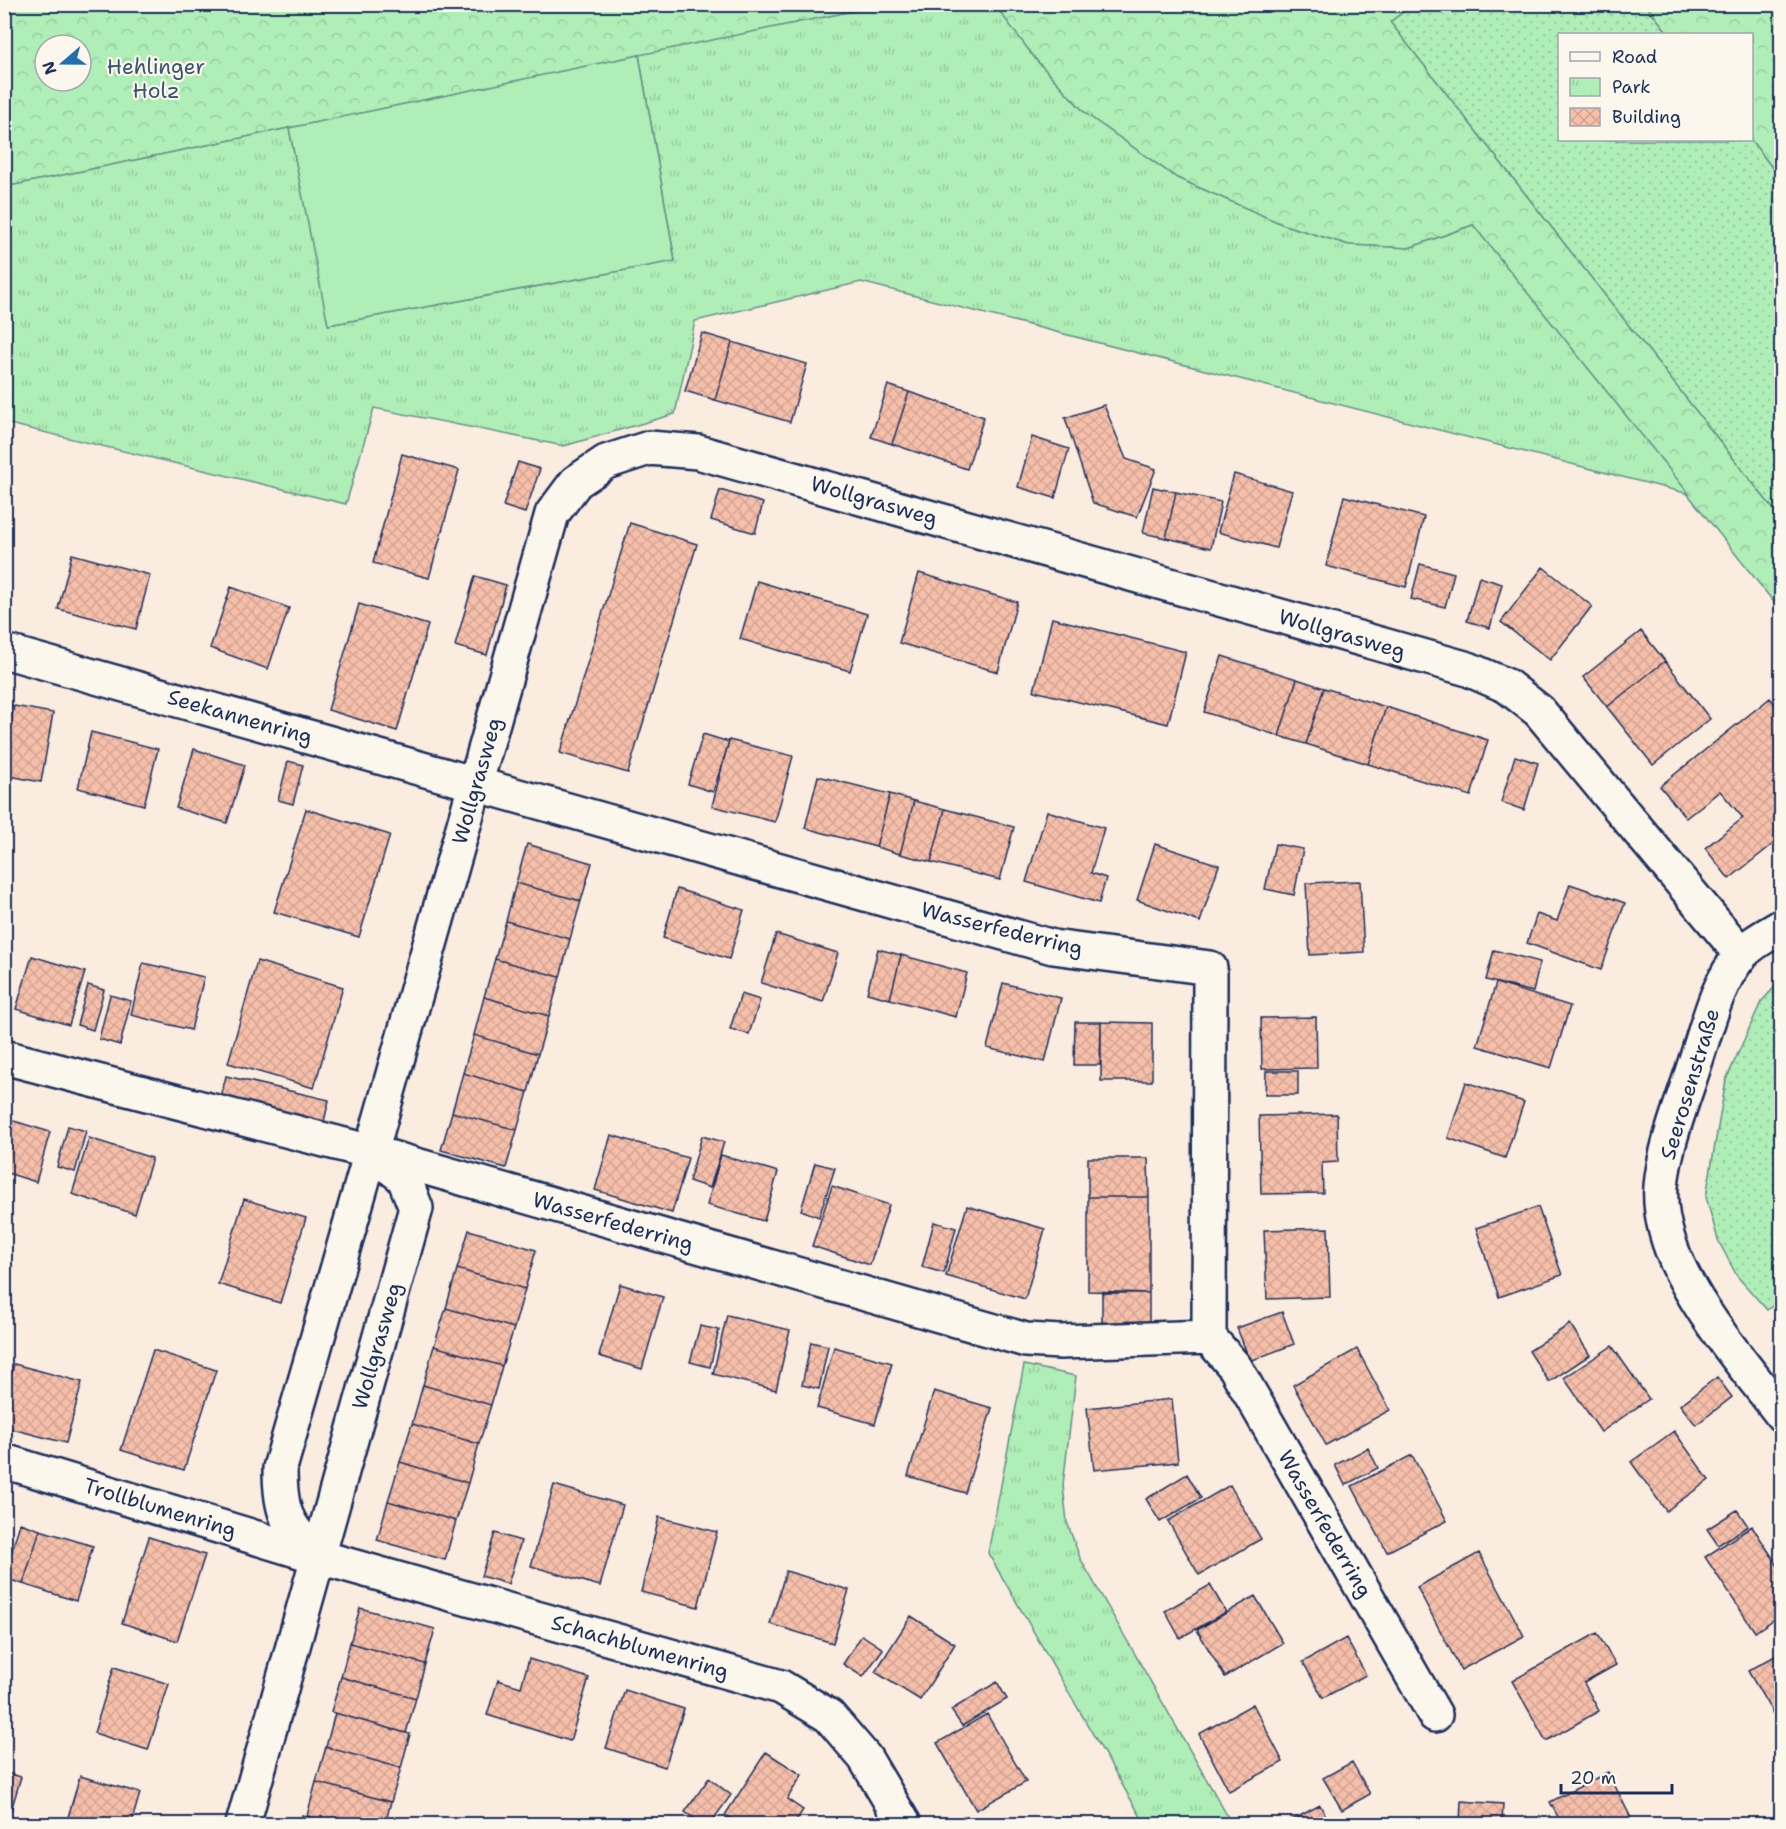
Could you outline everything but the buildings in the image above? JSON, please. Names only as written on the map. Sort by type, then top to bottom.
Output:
[{"type":"street","name":"Wollgrasweg","points":[[316,1556],[292,1531],[280,1499],[280,1468],[552,514],[576,482],[606,462],[649,448],[698,452],[1468,669],[1508,686],[1539,711],[1741,954]]},
{"type":"street","name":"Seekannenring","points":[[4,651],[476,783]]},
{"type":"street","name":"Wasserfederring","points":[[476,783],[1053,947],[1210,968],[1209,1337],[1235,1367],[1435,1715]]},
{"type":"street","name":"Seerosenstraße","points":[[1782,926],[1741,954],[1718,996],[1668,1146],[1661,1188],[1664,1223],[1674,1260],[1695,1298],[1782,1415]]},
{"type":"street","points":[[4,1057],[371,1152]]},
{"type":"street","name":"Wollgrasweg","points":[[243,1824],[316,1556],[416,1208],[404,1178],[371,1152]]},
{"type":"street","name":"Wasserfederring","points":[[371,1152],[1026,1340],[1060,1342],[1209,1337]]},
{"type":"street","name":"Trollblumenring","points":[[4,1461],[316,1556]]},
{"type":"street","name":"Schachblumenring","points":[[316,1556],[781,1687],[829,1716],[865,1758],[904,1824]]},
{"type":"green space","points":[[994,4],[1037,61],[1086,114],[1177,178],[1284,225],[1349,245],[1409,248],[1473,225],[1689,494],[861,282],[695,321],[675,414],[564,446],[374,408],[346,504],[5,423],[5,187],[289,128],[329,325],[675,261],[639,55],[883,5]]},
{"type":"green space","name":"Hehlinger Holz","points":[[5,5],[883,5],[5,187]]},
{"type":"green space","points":[[994,5],[1412,5],[1390,22],[1781,519],[1781,611],[1473,225],[1409,248],[1349,245],[1284,225],[1177,178],[1086,114],[1037,61]]},
{"type":"green space","points":[[1412,5],[1646,5],[1668,33],[1558,33],[1558,141],[1752,141],[1781,179],[1781,519],[1390,22]]},
{"type":"green space","points":[[1646,5],[1781,5],[1781,179],[1752,141],[1753,33],[1668,33]]},
{"type":"green space","points":[[639,55],[675,261],[328,325],[289,128]]},
{"type":"green space","points":[[1781,980],[1782,1299],[1767,1310],[1737,1276],[1718,1240],[1706,1197],[1726,1080],[1761,1002]]},
{"type":"green space","points":[[1024,1365],[1076,1376],[1063,1485],[1067,1522],[1080,1558],[1232,1824],[1145,1824],[988,1553]]}]
